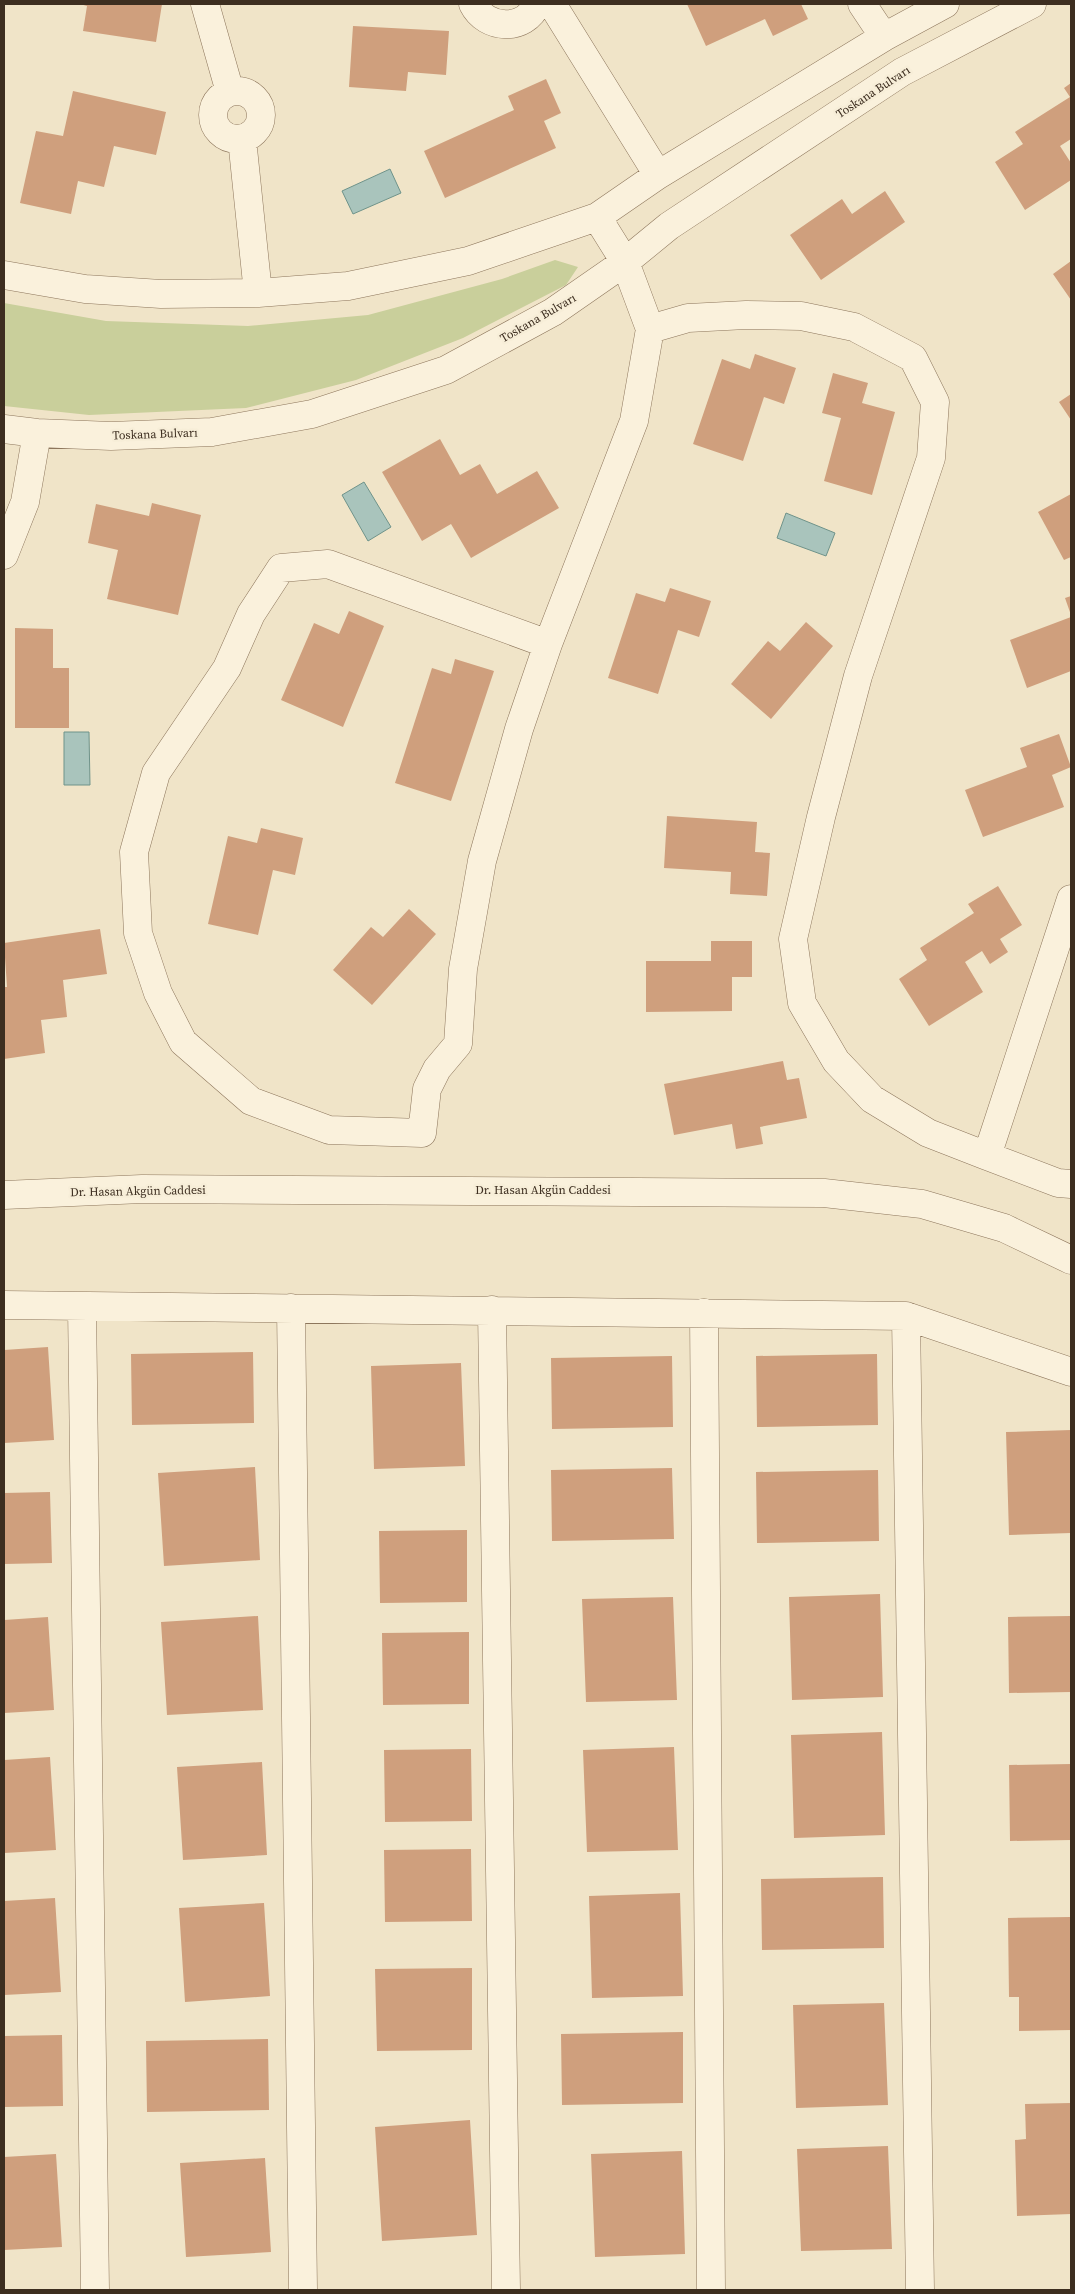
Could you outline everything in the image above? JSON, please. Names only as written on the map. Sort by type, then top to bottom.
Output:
[{"type":"street","points":[[205,4],[230,92],[217,102],[213,118],[220,132],[235,139],[242,139],[258,293]]},
{"type":"street","points":[[473,4],[476,10],[487,20],[499,24],[512,24],[523,20],[534,11],[538,4]]},
{"type":"street","points":[[552,4],[658,175]]},
{"type":"street","points":[[862,4],[884,37]]},
{"type":"street","points":[[4,274],[85,289],[161,294],[258,293],[348,286],[468,261],[598,217],[658,175],[884,37],[945,4]]},
{"type":"street","name":"Toskana Bulvarı","points":[[4,429],[37,434],[111,436],[212,432],[312,414],[446,370],[553,312],[625,262],[668,226],[902,72],[1032,4]]},
{"type":"street","points":[[548,644],[328,564],[281,568],[276,575],[251,614],[227,668],[156,773],[134,852],[138,933],[158,993],[183,1042],[251,1101],[330,1130],[422,1133],[427,1090],[437,1069],[458,1044],[463,969],[482,862],[519,729],[548,644],[634,421],[650,330],[625,262],[598,217]]},
{"type":"street","points":[[650,330],[688,318],[746,315],[801,316],[854,327],[913,358],[935,402],[931,458],[858,676],[821,817],[793,940],[802,1003],[836,1060],[872,1098],[928,1132],[1058,1184],[1071,1184]]},
{"type":"street","points":[[4,555],[25,502],[37,434]]},
{"type":"street","points":[[987,1156],[1071,899]]},
{"type":"street","name":"Dr. Hasan Akgün Caddesi","points":[[4,1194],[142,1189],[824,1193],[922,1204],[1004,1228],[1071,1260]]},
{"type":"street","points":[[4,1305],[906,1316],[1071,1372]]},
{"type":"street","points":[[82,1306],[95,2290]]},
{"type":"street","points":[[291,1308],[303,2290]]},
{"type":"street","points":[[492,1310],[506,2290]]},
{"type":"street","points":[[704,1313],[711,2290]]},
{"type":"street","points":[[906,1316],[920,2290]]},
{"type":"green space","points":[[555,260],[578,267],[566,285],[463,338],[356,380],[246,408],[89,415],[4,406],[4,303],[106,321],[248,326],[368,315],[502,279]]},
{"type":"water","points":[[390,169],[401,193],[353,214],[342,191]]},
{"type":"water","points":[[364,482],[391,527],[368,541],[342,495]]},
{"type":"water","points":[[786,513],[835,533],[826,556],[777,538]]},
{"type":"water","points":[[64,732],[89,732],[90,785],[64,785]]},
{"type":"building","points":[[80,4],[162,4],[156,42],[83,31],[87,6]]},
{"type":"building","points":[[687,4],[801,4],[808,19],[773,36],[765,19],[706,46]]},
{"type":"building","points":[[353,26],[449,31],[446,75],[408,72],[406,91],[349,87]]},
{"type":"building","points":[[546,79],[561,113],[544,121],[556,148],[445,198],[424,151],[514,110],[508,96]]},
{"type":"building","points":[[1071,83],[1071,139],[1060,146],[1071,163],[1071,180],[1025,210],[995,162],[1023,144],[1015,132],[1070,97],[1064,88]]},
{"type":"building","points":[[73,91],[166,112],[156,155],[114,146],[104,187],[78,181],[71,214],[20,203],[36,131],[63,136]]},
{"type":"building","points":[[885,191],[905,222],[821,280],[790,235],[842,199],[852,214]]},
{"type":"building","points":[[1071,261],[1071,300],[1053,274]]},
{"type":"building","points":[[755,354],[796,368],[784,404],[764,397],[743,461],[693,444],[722,359],[750,369]]},
{"type":"building","points":[[833,373],[868,383],[862,403],[895,412],[872,495],[824,481],[841,418],[822,413]]},
{"type":"building","points":[[1071,394],[1071,420],[1059,402]]},
{"type":"building","points":[[440,439],[460,475],[480,464],[497,494],[537,471],[559,508],[471,558],[451,524],[422,541],[382,472]]},
{"type":"building","points":[[1071,494],[1071,557],[1064,560],[1038,512]]},
{"type":"building","points":[[152,503],[201,515],[178,615],[107,599],[118,550],[88,543],[96,504],[149,516]]},
{"type":"building","points":[[670,588],[711,601],[699,637],[678,630],[658,694],[608,678],[636,593],[665,602]]},
{"type":"building","points":[[1071,596],[1071,615],[1065,598]]},
{"type":"building","points":[[349,611],[384,626],[343,727],[281,700],[314,623],[339,634]]},
{"type":"building","points":[[1071,617],[1071,671],[1027,688],[1010,640]]},
{"type":"building","points":[[806,622],[833,646],[771,719],[731,684],[768,641],[780,651]]},
{"type":"building","points":[[15,628],[53,629],[53,668],[69,668],[69,728],[15,728]]},
{"type":"building","points":[[455,659],[494,671],[451,801],[395,783],[432,668],[451,674]]},
{"type":"building","points":[[1059,734],[1071,767],[1052,775],[1064,807],[983,837],[965,790],[1027,767],[1020,748]]},
{"type":"building","points":[[667,816],[757,822],[755,852],[770,853],[767,896],[730,894],[731,872],[664,868]]},
{"type":"building","points":[[261,828],[303,838],[295,875],[273,870],[258,935],[208,924],[228,836],[257,843]]},
{"type":"building","points":[[998,886],[1022,925],[1000,939],[1008,952],[990,964],[982,951],[965,962],[983,992],[929,1026],[899,979],[927,960],[920,948],[974,913],[968,904]]},
{"type":"building","points":[[409,909],[436,934],[372,1005],[333,970],[371,927],[383,937]]},
{"type":"building","points":[[100,929],[107,974],[63,980],[67,1017],[41,1020],[45,1053],[4,1059],[4,987],[7,987],[4,943]]},
{"type":"building","points":[[711,941],[752,941],[752,977],[732,977],[732,1011],[646,1012],[646,961],[711,961]]},
{"type":"building","points":[[783,1061],[787,1080],[799,1078],[807,1118],[760,1127],[763,1144],[736,1149],[732,1124],[674,1135],[664,1084]]},
{"type":"building","points":[[48,1347],[54,1440],[4,1443],[4,1350]]},
{"type":"building","points":[[253,1352],[254,1423],[132,1425],[131,1354]]},
{"type":"building","points":[[877,1354],[878,1425],[757,1427],[756,1356]]},
{"type":"building","points":[[672,1356],[673,1427],[552,1429],[551,1358]]},
{"type":"building","points":[[461,1363],[465,1466],[374,1469],[371,1366]]},
{"type":"building","points":[[1071,1430],[1071,1533],[1009,1535],[1006,1432]]},
{"type":"building","points":[[255,1467],[260,1560],[164,1566],[158,1473]]},
{"type":"building","points":[[672,1468],[674,1539],[552,1541],[551,1470]]},
{"type":"building","points":[[878,1470],[879,1541],[757,1543],[756,1472]]},
{"type":"building","points":[[50,1492],[52,1563],[4,1564],[4,1493]]},
{"type":"building","points":[[467,1530],[467,1602],[380,1603],[379,1531]]},
{"type":"building","points":[[880,1594],[883,1697],[792,1700],[789,1597]]},
{"type":"building","points":[[673,1597],[677,1700],[586,1702],[582,1599]]},
{"type":"building","points":[[258,1616],[263,1710],[167,1715],[161,1622]]},
{"type":"building","points":[[1071,1616],[1071,1692],[1009,1693],[1008,1617]]},
{"type":"building","points":[[48,1617],[54,1710],[4,1713],[4,1620]]},
{"type":"building","points":[[469,1632],[469,1704],[383,1705],[382,1633]]},
{"type":"building","points":[[882,1732],[885,1835],[794,1838],[791,1735]]},
{"type":"building","points":[[674,1747],[678,1850],[587,1852],[583,1750]]},
{"type":"building","points":[[471,1749],[472,1821],[385,1822],[384,1750]]},
{"type":"building","points":[[50,1757],[56,1850],[4,1853],[4,1760]]},
{"type":"building","points":[[262,1762],[267,1855],[183,1860],[177,1767]]},
{"type":"building","points":[[1071,1764],[1071,1840],[1010,1841],[1009,1765]]},
{"type":"building","points":[[471,1849],[472,1921],[385,1922],[384,1850]]},
{"type":"building","points":[[883,1877],[884,1948],[762,1950],[761,1879]]},
{"type":"building","points":[[680,1893],[683,1996],[592,1998],[589,1896]]},
{"type":"building","points":[[55,1898],[61,1992],[4,1995],[4,1901]]},
{"type":"building","points":[[264,1903],[270,1996],[185,2002],[179,1908]]},
{"type":"building","points":[[1071,1917],[1071,2030],[1019,2031],[1019,1997],[1009,1997],[1008,1918]]},
{"type":"building","points":[[472,1968],[472,2050],[377,2051],[375,1969]]},
{"type":"building","points":[[884,2003],[888,2105],[796,2108],[793,2005]]},
{"type":"building","points":[[683,2032],[683,2103],[562,2105],[561,2034]]},
{"type":"building","points":[[62,2035],[63,2106],[4,2107],[4,2036]]},
{"type":"building","points":[[268,2039],[269,2110],[147,2112],[146,2041]]},
{"type":"building","points":[[1071,2103],[1071,2214],[1017,2216],[1015,2140],[1026,2139],[1025,2104]]},
{"type":"building","points":[[470,2120],[477,2235],[382,2241],[375,2127]]},
{"type":"building","points":[[888,2146],[892,2249],[801,2251],[797,2149]]},
{"type":"building","points":[[682,2151],[685,2254],[595,2257],[591,2154]]},
{"type":"building","points":[[56,2154],[62,2247],[4,2250],[4,2157]]},
{"type":"building","points":[[265,2158],[271,2252],[186,2257],[180,2163]]}]
